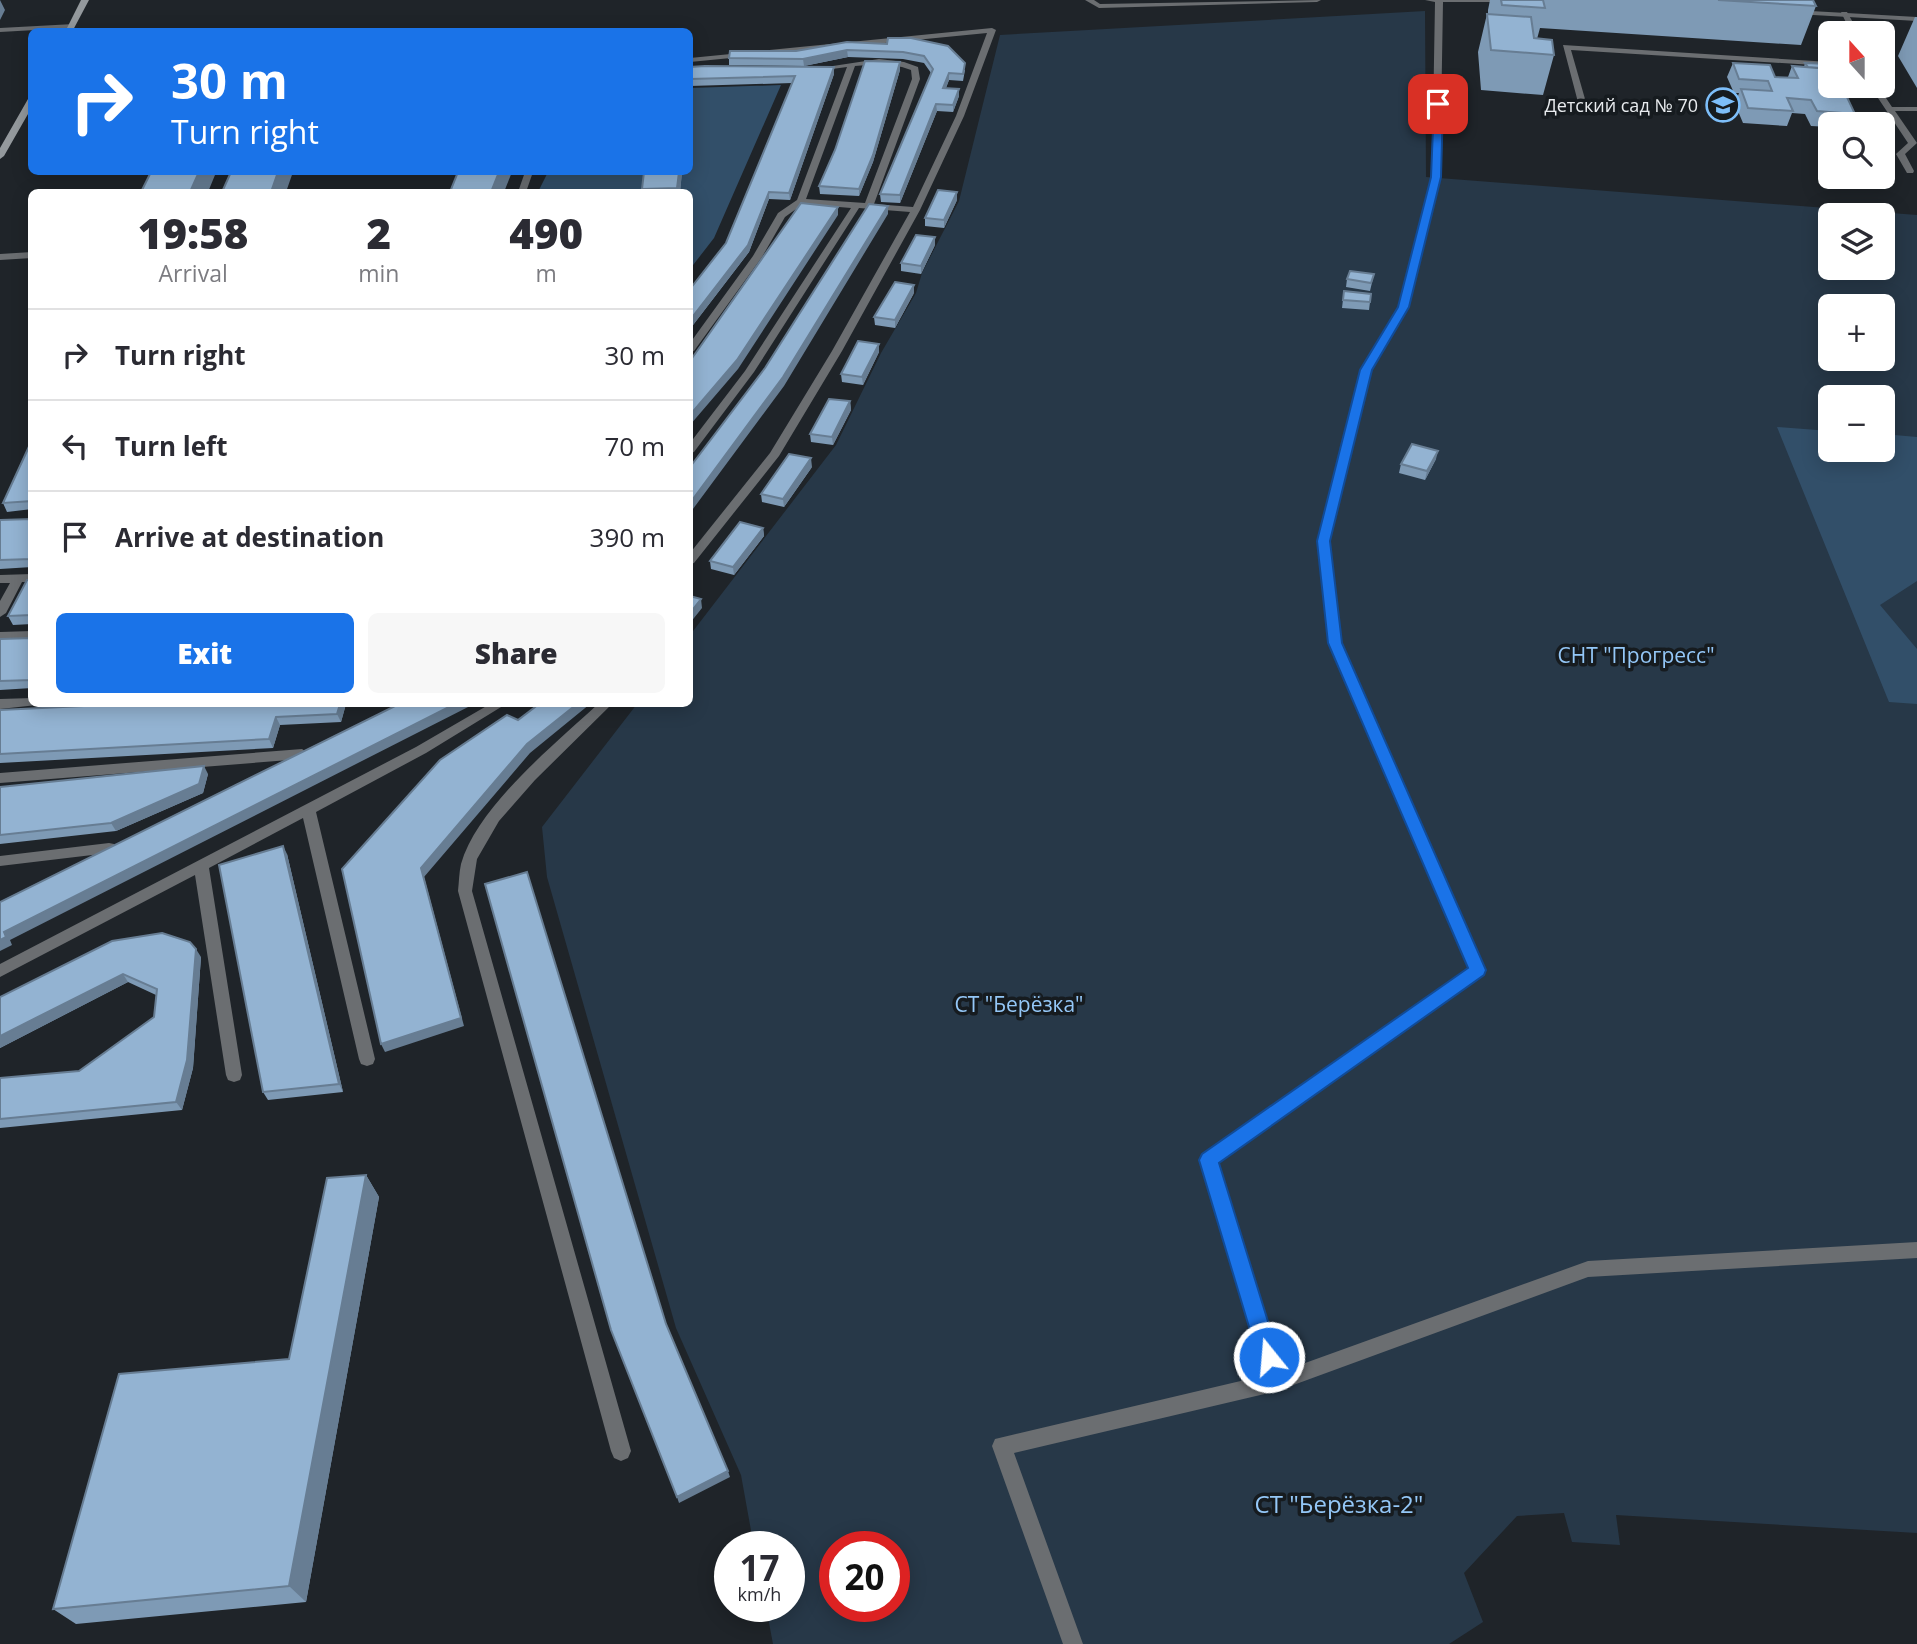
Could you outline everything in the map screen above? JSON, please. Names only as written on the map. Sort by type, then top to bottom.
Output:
[{"type":"main road","points":[[71,28],[85,0]]},
{"type":"main road","points":[[0,156],[28,106]]},
{"type":"street","points":[[1089,0],[1099,6],[1156,1],[1317,0]]},
{"type":"street","points":[[1429,0],[1523,0]]},
{"type":"street","points":[[1813,0],[1816,13]]},
{"type":"street","points":[[1277,1382],[1208,1160],[1478,970],[1335,643],[1323,541],[1366,370],[1404,307],[1436,177],[1439,1]]},
{"type":"street","points":[[1789,11],[1917,19]]},
{"type":"street","points":[[1844,14],[1848,21]]},
{"type":"street","points":[[0,30],[28,30]]},
{"type":"street","points":[[693,60],[992,30],[960,116],[916,210],[775,454],[693,556]]},
{"type":"street","points":[[1583,106],[1566,47],[1818,63]]},
{"type":"street","points":[[800,69],[851,66],[878,61],[905,64],[915,69],[916,79],[868,207]]},
{"type":"street","points":[[693,345],[757,257],[781,215],[801,201],[851,66]]},
{"type":"street","points":[[1882,98],[1915,143],[1900,154],[1910,171]]},
{"type":"street","points":[[1889,108],[1917,109]]},
{"type":"street","points":[[801,201],[916,210]]},
{"type":"street","points":[[693,446],[749,372],[856,206]]},
{"type":"street","points":[[0,257],[28,255]]},
{"type":"street","points":[[0,613],[18,578]]},
{"type":"street","points":[[0,579],[28,578]]},
{"type":"street","points":[[0,636],[28,635]]},
{"type":"street","points":[[0,704],[28,702]]},
{"type":"street","points":[[0,971],[421,750],[494,707]]},
{"type":"street","points":[[602,707],[522,787],[490,824],[469,860],[465,891],[621,1451]]},
{"type":"street","points":[[0,778],[308,751],[266,772]]},
{"type":"street","points":[[308,809],[367,1059]]},
{"type":"street","points":[[0,861],[115,845],[73,866]]},
{"type":"street","points":[[201,865],[234,1075]]},
{"type":"street","points":[[1073,1644],[1002,1446],[1277,1382],[1588,1269],[1917,1250]]},
{"type":"green space","points":[[1425,11],[1426,177],[1818,207],[1818,280],[1895,280],[1895,213],[1917,215],[1917,1533],[1616,1515],[1620,1545],[1572,1542],[1564,1513],[1517,1516],[1464,1573],[1483,1622],[1449,1644],[773,1644],[769,1622],[805,1622],[805,1531],[751,1531],[741,1475],[676,1328],[547,877],[542,827],[635,707],[693,707],[693,631],[836,445],[881,353],[916,293],[922,273],[959,201],[1000,35]]},
{"type":"shaded area","points":[[781,85],[714,238],[693,265],[693,189],[540,189],[546,175],[693,175],[693,88]]},
{"type":"shaded area","points":[[1777,427],[1818,430],[1818,462],[1895,462],[1895,435],[1917,437],[1917,581],[1880,605],[1917,649],[1917,704],[1889,702]]},
{"type":"building","points":[[1501,0],[1543,0],[1545,8],[1502,5]]},
{"type":"building","points":[[1718,0],[1813,0],[1816,6]]},
{"type":"building","points":[[1487,14],[1531,17],[1534,38],[1552,40],[1554,55],[1491,50]]},
{"type":"building","points":[[888,38],[911,38],[948,46],[965,63],[963,74],[949,73],[943,88],[959,89],[953,105],[936,104],[900,195],[880,194],[933,69],[924,56],[903,52],[847,50],[803,59],[729,58],[730,51],[796,51],[847,42],[887,44]]},
{"type":"building","points":[[865,61],[900,62],[873,155],[859,189],[819,186],[835,150]]},
{"type":"building","points":[[1733,63],[1770,65],[1775,77],[1798,78],[1792,66],[1818,68],[1818,98],[1847,98],[1854,112],[1817,111],[1811,100],[1787,98],[1793,111],[1748,108],[1741,89],[1772,91],[1768,81],[1739,79]]},
{"type":"building","points":[[1805,63],[1818,64],[1818,68],[1808,67]]},
{"type":"building","points":[[693,67],[834,67],[789,193],[769,192],[748,245],[693,316],[693,285],[726,243],[795,76],[693,79]]},
{"type":"building","points":[[150,175],[198,175],[191,189],[142,189]]},
{"type":"building","points":[[230,175],[277,175],[272,189],[223,189]]},
{"type":"building","points":[[457,175],[498,175],[492,189],[451,189]]},
{"type":"building","points":[[644,175],[679,175],[677,188],[642,189]]},
{"type":"building","points":[[938,190],[957,192],[944,220],[925,218]]},
{"type":"building","points":[[801,203],[838,207],[737,360],[693,411],[693,357]]},
{"type":"building","points":[[869,204],[888,206],[783,377],[693,499],[693,463],[765,368]]},
{"type":"building","points":[[916,235],[935,237],[921,266],[901,263]]},
{"type":"building","points":[[1350,271],[1374,274],[1371,283],[1347,279]]},
{"type":"building","points":[[895,282],[914,285],[895,320],[874,317]]},
{"type":"building","points":[[1344,291],[1371,294],[1370,302],[1343,300]]},
{"type":"building","points":[[858,341],[879,344],[862,377],[841,374]]},
{"type":"building","points":[[829,399],[850,401],[832,437],[810,434]]},
{"type":"building","points":[[1412,444],[1438,451],[1427,471],[1401,464]]},
{"type":"building","points":[[28,449],[28,501],[3,503]]},
{"type":"building","points":[[789,454],[811,458],[783,499],[761,494]]},
{"type":"building","points":[[28,519],[28,559],[0,560],[0,520]]},
{"type":"building","points":[[740,522],[763,528],[733,567],[710,561]]},
{"type":"building","points":[[27,580],[28,580],[28,615],[8,616]]},
{"type":"building","points":[[693,597],[701,599],[693,609]]},
{"type":"building","points":[[28,638],[28,680],[0,681],[0,639]]},
{"type":"building","points":[[63,707],[339,707],[337,714],[276,717],[269,739],[0,754],[0,710]]},
{"type":"building","points":[[393,707],[449,707],[4,932],[6,937],[0,940],[0,902]]},
{"type":"building","points":[[535,707],[573,707],[527,744],[421,868],[461,1018],[381,1044],[342,869],[440,760],[507,715],[518,720]]},
{"type":"building","points":[[204,766],[199,784],[111,823],[0,835],[0,787]]},
{"type":"building","points":[[283,846],[339,1084],[263,1092],[219,865]]},
{"type":"building","points":[[527,872],[666,1324],[728,1471],[677,1497],[611,1330],[485,884]]},
{"type":"building","points":[[162,933],[190,942],[196,949],[187,1060],[176,1102],[0,1119],[0,1078],[79,1071],[154,1017],[157,989],[123,974],[0,1036],[0,997],[112,941]]},
{"type":"building","points":[[366,1175],[289,1586],[53,1609],[119,1374],[289,1359],[327,1178]]},
{"type":"place","name":"Детский сад № 70","points":[[1723,105]]},
{"type":"route","points":[[1269,1357],[1208,1160],[1478,970],[1335,643],[1323,541],[1366,370],[1404,307],[1436,177],[1438,104]]},
{"type":"park label","name":"СНТ \"Прогресс\"","points":[[1636,655]]},
{"type":"park label","name":"СТ \"Берёзка\"","points":[[1019,1004]]},
{"type":"park label","name":"СТ \"Берёзка-2\"","points":[[1339,1503]]}]
